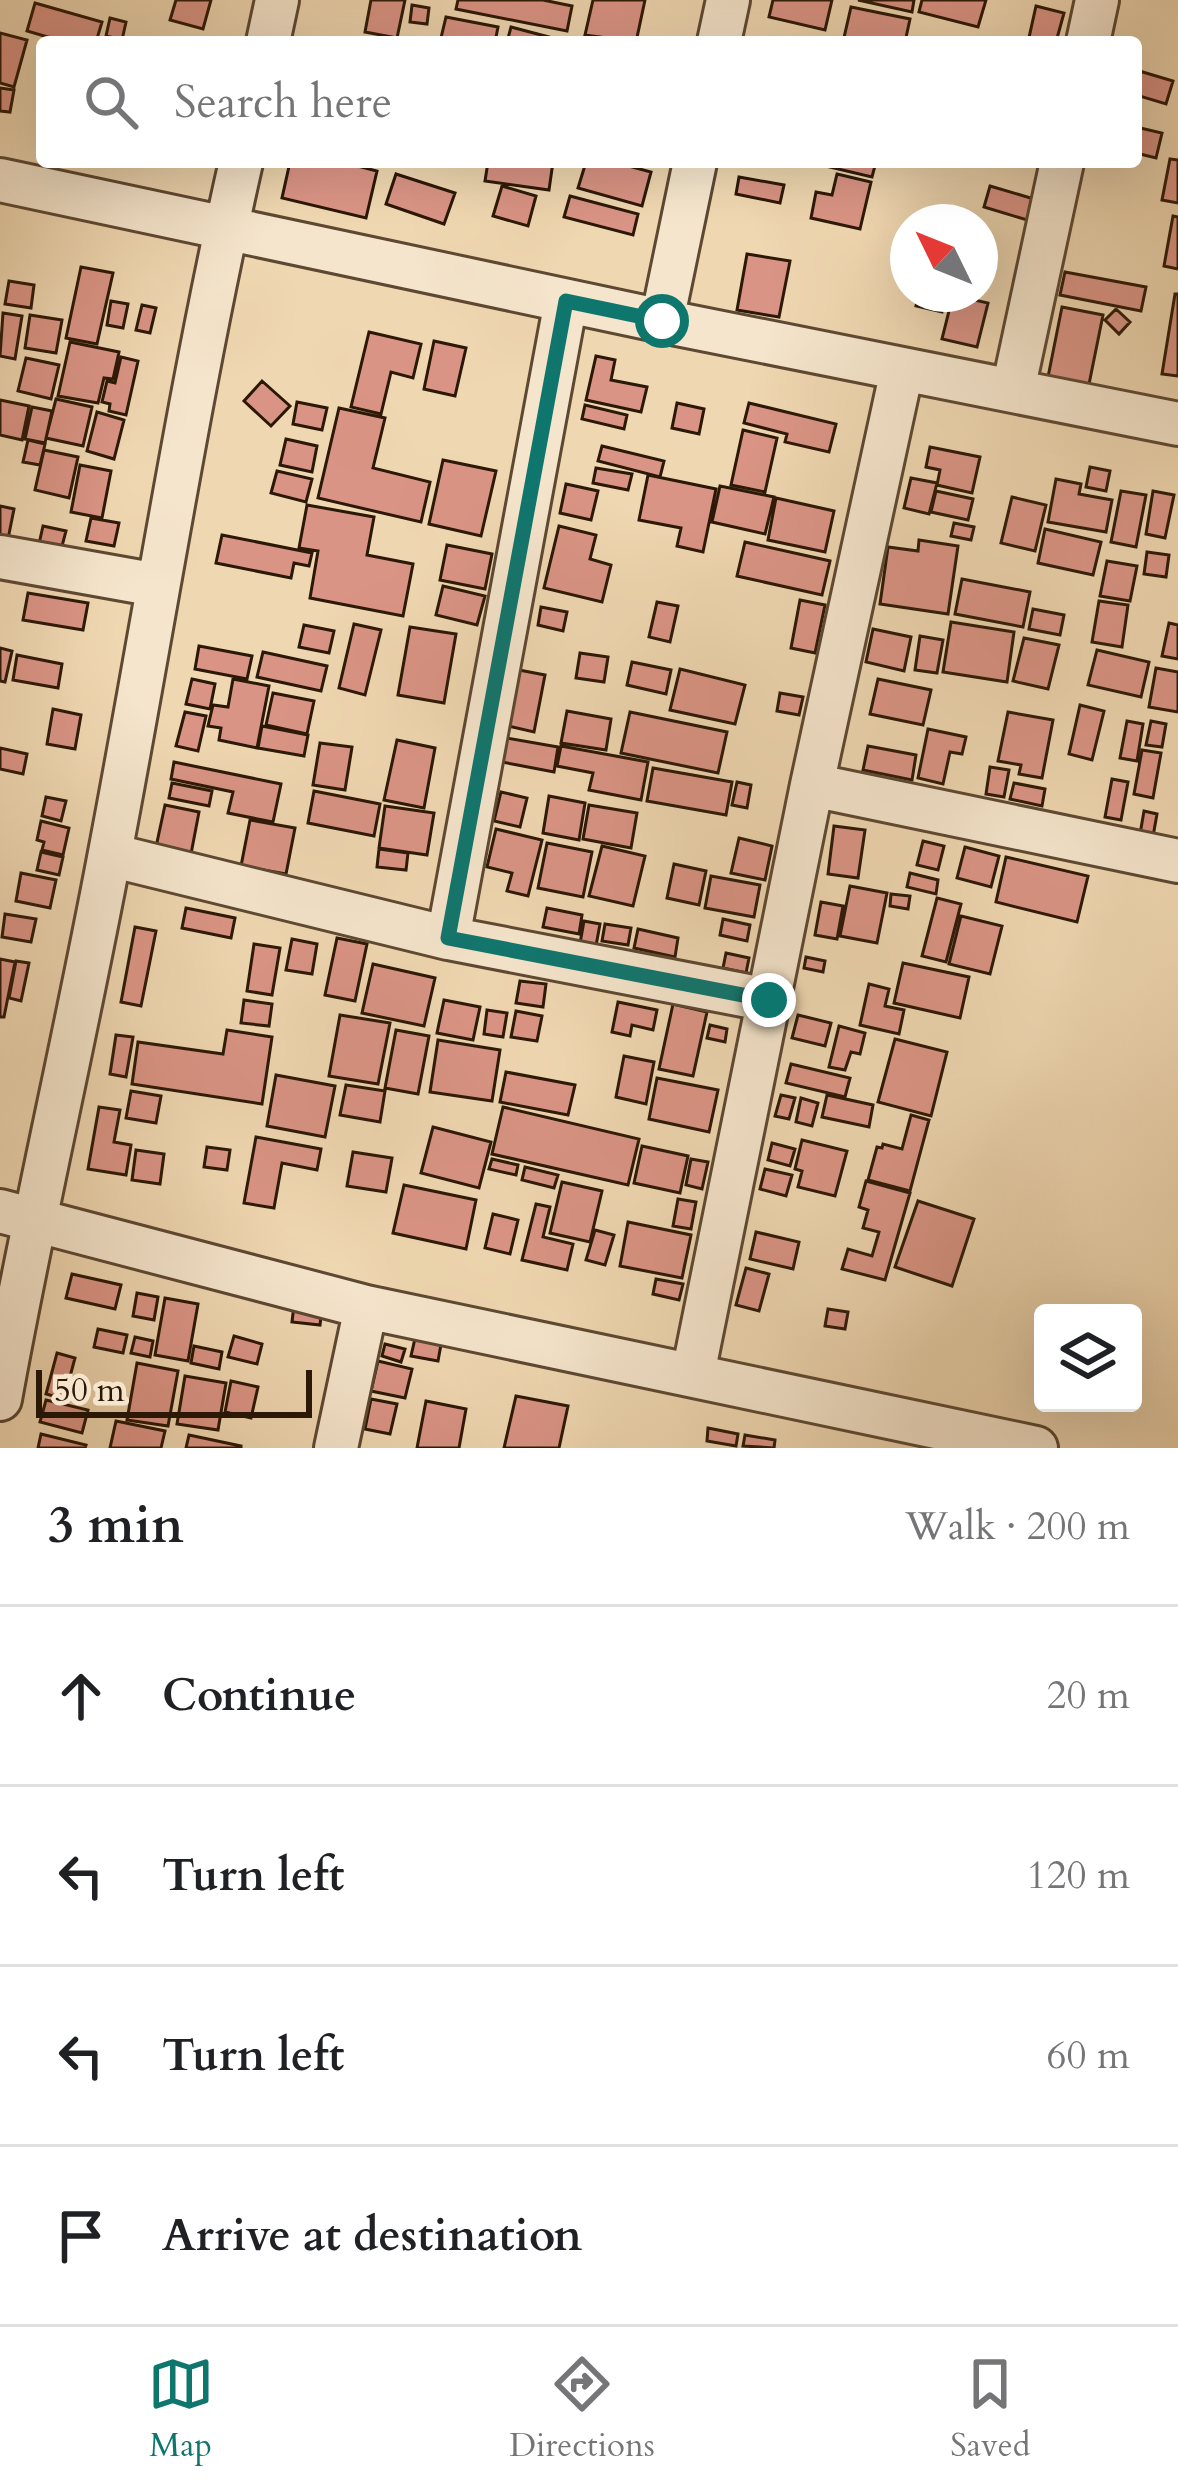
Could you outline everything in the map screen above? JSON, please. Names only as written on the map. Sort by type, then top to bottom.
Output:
[{"type":"street","points":[[269,36],[277,0]]},
{"type":"street","points":[[720,36],[728,0]]},
{"type":"street","points":[[1089,36],[1097,0]]},
{"type":"street","points":[[0,1399],[16,1215],[110,855],[240,168]]},
{"type":"street","points":[[662,321],[693,168]]},
{"type":"street","points":[[1013,390],[1061,168]]},
{"type":"street","points":[[0,181],[1178,424]]},
{"type":"street","points":[[448,938],[566,301]]},
{"type":"street","points":[[693,1374],[902,370]]},
{"type":"street","points":[[0,556],[158,585]]},
{"type":"street","points":[[812,785],[1178,861]]},
{"type":"street","points":[[110,855],[448,938],[769,1000]]},
{"type":"street","points":[[16,1215],[366,1307],[1036,1448]]},
{"type":"street","points":[[336,1448],[366,1307]]},
{"type":"building","points":[[176,0],[211,0],[203,29],[170,20]]},
{"type":"building","points":[[371,0],[405,0],[397,36],[365,32]]},
{"type":"building","points":[[458,0],[543,0],[572,6],[567,31],[456,9]]},
{"type":"building","points":[[593,0],[645,0],[637,36],[585,35]]},
{"type":"building","points":[[773,0],[832,0],[825,30],[769,17]]},
{"type":"building","points":[[858,0],[914,0],[912,12]]},
{"type":"building","points":[[922,0],[986,0],[978,27],[919,12]]},
{"type":"building","points":[[35,3],[102,22],[98,36],[44,36],[27,31]]},
{"type":"building","points":[[412,5],[429,8],[427,24],[410,22]]},
{"type":"building","points":[[1036,6],[1064,13],[1058,36],[1029,36]]},
{"type":"building","points":[[851,7],[910,19],[906,36],[844,36]]},
{"type":"building","points":[[446,17],[498,27],[496,36],[441,36]]},
{"type":"building","points":[[110,18],[126,22],[123,36],[106,36]]},
{"type":"building","points":[[511,27],[545,36],[509,36]]},
{"type":"building","points":[[0,33],[27,40],[14,87],[0,83]]},
{"type":"building","points":[[1142,72],[1173,81],[1166,104],[1142,97]]},
{"type":"building","points":[[0,88],[14,90],[10,112],[0,111]]},
{"type":"building","points":[[1142,128],[1162,133],[1156,158],[1142,154]]},
{"type":"building","points":[[1170,159],[1178,160],[1178,203],[1162,200]]},
{"type":"building","points":[[289,168],[377,171],[366,218],[282,198]]},
{"type":"building","points":[[487,168],[552,168],[549,190],[485,181]]},
{"type":"building","points":[[584,168],[651,172],[642,206],[578,188]]},
{"type":"building","points":[[834,168],[874,168],[872,177]]},
{"type":"building","points":[[396,174],[455,193],[444,224],[386,204]]},
{"type":"building","points":[[837,174],[871,182],[860,229],[811,218],[816,192],[832,195]]},
{"type":"building","points":[[739,177],[784,185],[780,203],[736,194]]},
{"type":"building","points":[[502,186],[536,196],[528,226],[493,216]]},
{"type":"building","points":[[990,186],[1034,199],[1027,220],[998,211],[998,204],[985,204]]},
{"type":"building","points":[[570,196],[638,214],[633,235],[564,217]]},
{"type":"building","points":[[1173,216],[1178,217],[1178,269],[1164,266]]},
{"type":"building","points":[[747,254],[790,261],[779,317],[737,310]]},
{"type":"building","points":[[81,267],[113,273],[97,344],[66,338]]},
{"type":"building","points":[[1065,272],[1146,287],[1141,311],[1060,295]]},
{"type":"building","points":[[9,281],[34,285],[31,308],[5,304]]},
{"type":"building","points":[[1178,294],[1178,376],[1162,374]]},
{"type":"building","points":[[111,301],[128,304],[123,328],[107,325]]},
{"type":"building","points":[[142,305],[156,308],[150,333],[136,330]]},
{"type":"building","points":[[1062,307],[1103,315],[1087,394],[1046,387]]},
{"type":"building","points":[[1116,309],[1130,322],[1119,334],[1105,320]]},
{"type":"building","points":[[949,312],[986,312],[977,347],[942,339]]},
{"type":"building","points":[[3,313],[22,316],[15,359],[0,356]]},
{"type":"building","points":[[30,315],[62,320],[56,353],[25,348]]},
{"type":"building","points":[[369,332],[421,344],[413,378],[391,372],[381,414],[351,407]]},
{"type":"building","points":[[434,341],[466,348],[455,396],[424,389]]},
{"type":"building","points":[[70,342],[119,352],[113,379],[104,378],[98,403],[58,396]]},
{"type":"building","points":[[596,356],[615,360],[611,380],[647,387],[641,412],[586,400]]},
{"type":"building","points":[[121,357],[138,361],[126,415],[109,411],[110,404],[102,402],[107,381],[115,383]]},
{"type":"building","points":[[26,358],[59,365],[51,399],[18,391]]},
{"type":"building","points":[[262,381],[290,406],[271,426],[244,401]]},
{"type":"building","points":[[56,399],[92,407],[83,446],[46,438]]},
{"type":"building","points":[[0,400],[29,406],[22,440],[0,435]]},
{"type":"building","points":[[297,402],[327,408],[322,430],[293,424]]},
{"type":"building","points":[[677,403],[704,409],[699,434],[672,428]]},
{"type":"building","points":[[749,403],[836,424],[829,452],[785,442],[787,434],[744,423]]},
{"type":"building","points":[[585,405],[627,415],[624,429],[582,419]]},
{"type":"building","points":[[32,407],[52,411],[45,443],[25,439]]},
{"type":"building","points":[[339,408],[385,418],[373,468],[430,482],[421,522],[318,498]]},
{"type":"building","points":[[97,412],[124,420],[114,459],[87,451]]},
{"type":"building","points":[[743,430],[777,438],[765,492],[731,485]]},
{"type":"building","points":[[286,439],[317,446],[312,472],[280,465]]},
{"type":"building","points":[[28,440],[45,444],[40,465],[23,462]]},
{"type":"building","points":[[602,446],[664,461],[660,477],[598,461]]},
{"type":"building","points":[[930,447],[980,457],[972,493],[937,485],[940,470],[926,467]]},
{"type":"building","points":[[44,450],[78,457],[69,498],[35,490]]},
{"type":"building","points":[[443,460],[496,471],[481,536],[429,524]]},
{"type":"building","points":[[80,465],[111,471],[102,518],[71,512]]},
{"type":"building","points":[[1090,467],[1110,471],[1106,491],[1086,487]]},
{"type":"building","points":[[596,468],[632,474],[628,490],[593,483]]},
{"type":"building","points":[[277,471],[312,479],[306,502],[271,493]]},
{"type":"building","points":[[648,475],[716,489],[703,552],[677,546],[681,528],[639,520]]},
{"type":"building","points":[[911,478],[937,483],[929,514],[904,508]]},
{"type":"building","points":[[1056,479],[1081,484],[1079,494],[1112,500],[1106,532],[1048,522]]},
{"type":"building","points":[[566,484],[598,491],[591,520],[560,513]]},
{"type":"building","points":[[720,486],[774,497],[765,534],[712,522]]},
{"type":"building","points":[[936,491],[973,499],[968,520],[931,512]]},
{"type":"building","points":[[1121,491],[1146,495],[1136,547],[1111,542]]},
{"type":"building","points":[[1153,491],[1174,495],[1165,538],[1146,534]]},
{"type":"building","points":[[1012,497],[1046,505],[1035,551],[1001,543]]},
{"type":"building","points":[[776,498],[834,511],[825,552],[768,540]]},
{"type":"building","points":[[307,505],[374,517],[367,555],[413,564],[403,616],[310,598],[318,551],[299,548]]},
{"type":"building","points":[[0,506],[14,509],[8,539],[0,537]]},
{"type":"building","points":[[91,518],[119,523],[114,546],[86,541]]},
{"type":"building","points":[[954,523],[974,527],[971,540],[951,536]]},
{"type":"building","points":[[43,526],[66,531],[61,550],[39,544]]},
{"type":"building","points":[[559,526],[596,535],[590,559],[611,565],[602,602],[544,588]]},
{"type":"building","points":[[1045,529],[1101,542],[1093,575],[1038,563]]},
{"type":"building","points":[[222,535],[312,553],[309,566],[294,563],[291,578],[216,563]]},
{"type":"building","points":[[919,540],[958,546],[948,614],[880,604],[888,547],[918,551]]},
{"type":"building","points":[[745,542],[830,561],[822,595],[737,576]]},
{"type":"building","points":[[447,545],[492,554],[485,589],[440,580]]},
{"type":"building","points":[[1147,552],[1169,555],[1166,577],[1144,574]]},
{"type":"building","points":[[1107,561],[1137,566],[1130,601],[1100,596]]},
{"type":"building","points":[[962,579],[1030,592],[1023,627],[955,614]]},
{"type":"building","points":[[443,586],[485,596],[477,625],[436,615]]},
{"type":"building","points":[[28,593],[88,603],[83,630],[23,620]]},
{"type":"building","points":[[800,600],[825,605],[815,653],[791,648]]},
{"type":"building","points":[[1099,601],[1128,605],[1122,647],[1092,642]]},
{"type":"building","points":[[657,602],[678,606],[670,642],[649,637]]},
{"type":"building","points":[[541,607],[567,612],[563,631],[538,625]]},
{"type":"building","points":[[1033,609],[1064,615],[1060,635],[1029,629]]},
{"type":"building","points":[[951,622],[1014,632],[1007,682],[943,672]]},
{"type":"building","points":[[1169,623],[1178,625],[1178,659],[1162,656]]},
{"type":"building","points":[[354,624],[381,630],[365,695],[339,688]]},
{"type":"building","points":[[304,625],[334,631],[329,653],[299,647]]},
{"type":"building","points":[[410,627],[456,634],[444,703],[398,695]]},
{"type":"building","points":[[873,629],[911,637],[904,671],[866,662]]},
{"type":"building","points":[[920,636],[943,640],[937,673],[915,670]]},
{"type":"building","points":[[1024,638],[1059,645],[1048,689],[1013,681]]},
{"type":"building","points":[[199,646],[252,656],[247,679],[195,669]]},
{"type":"building","points":[[0,648],[12,651],[5,682],[0,681]]},
{"type":"building","points":[[1097,650],[1149,662],[1141,697],[1088,685]]},
{"type":"building","points":[[263,652],[327,666],[321,691],[257,677]]},
{"type":"building","points":[[580,653],[608,657],[604,682],[576,678]]},
{"type":"building","points":[[17,655],[62,664],[58,688],[13,680]]},
{"type":"building","points":[[632,662],[671,670],[666,694],[627,685]]},
{"type":"building","points":[[1156,668],[1178,672],[1178,712],[1149,707]]},
{"type":"building","points":[[680,669],[745,685],[735,724],[670,710]]},
{"type":"building","points":[[519,670],[545,675],[534,732],[508,726]]},
{"type":"building","points":[[192,679],[215,684],[210,709],[186,704]]},
{"type":"building","points":[[233,679],[269,686],[257,748],[219,740],[221,728],[208,726],[213,705],[228,707]]},
{"type":"building","points":[[878,679],[931,690],[923,725],[870,714]]},
{"type":"building","points":[[273,693],[314,701],[307,734],[266,725]]},
{"type":"building","points":[[780,693],[803,697],[799,715],[777,711]]},
{"type":"building","points":[[1080,705],[1104,711],[1092,760],[1069,754]]},
{"type":"building","points":[[53,709],[81,715],[75,749],[47,744]]},
{"type":"building","points":[[567,711],[611,719],[606,750],[561,743]]},
{"type":"building","points":[[185,712],[206,716],[198,751],[176,746]]},
{"type":"building","points":[[630,712],[727,732],[718,773],[621,753]]},
{"type":"building","points":[[1008,712],[1053,720],[1042,778],[1019,774],[1021,765],[998,761]]},
{"type":"building","points":[[1127,721],[1143,724],[1137,761],[1120,758]]},
{"type":"building","points":[[1151,721],[1166,724],[1162,747],[1146,745]]},
{"type":"building","points":[[262,726],[308,735],[304,756],[258,748]]},
{"type":"building","points":[[928,729],[966,737],[962,754],[950,752],[943,784],[918,778]]},
{"type":"building","points":[[507,738],[558,747],[554,772],[502,762]]},
{"type":"building","points":[[397,740],[435,748],[424,808],[384,800]]},
{"type":"building","points":[[320,743],[352,747],[345,790],[313,785]]},
{"type":"building","points":[[561,746],[648,762],[641,800],[589,790],[593,773],[557,766]]},
{"type":"building","points":[[868,746],[916,755],[912,780],[863,770]]},
{"type":"building","points":[[0,748],[27,754],[23,774],[0,769]]},
{"type":"building","points":[[1142,750],[1161,753],[1153,798],[1134,794]]},
{"type":"building","points":[[174,762],[281,784],[273,822],[228,813],[233,792],[171,779]]},
{"type":"building","points":[[990,767],[1009,770],[1004,797],[986,794]]},
{"type":"building","points":[[653,768],[732,782],[726,815],[647,801]]},
{"type":"building","points":[[1112,779],[1128,782],[1121,820],[1105,817]]},
{"type":"building","points":[[737,782],[751,785],[747,808],[732,805]]},
{"type":"building","points":[[172,783],[212,791],[209,806],[169,798]]},
{"type":"building","points":[[1014,783],[1045,789],[1042,806],[1010,799]]},
{"type":"building","points":[[314,791],[380,804],[374,836],[308,823]]},
{"type":"building","points":[[501,792],[527,798],[520,827],[494,821]]},
{"type":"building","points":[[549,796],[585,803],[579,840],[543,833]]},
{"type":"building","points":[[46,797],[66,801],[61,821],[42,816]]},
{"type":"building","points":[[165,805],[199,812],[191,854],[156,847]]},
{"type":"building","points":[[589,805],[637,813],[631,848],[583,839]]},
{"type":"building","points":[[385,806],[434,813],[427,855],[379,848]]},
{"type":"building","points":[[1144,811],[1157,814],[1152,842],[1139,840]]},
{"type":"building","points":[[250,820],[295,828],[286,874],[241,866]]},
{"type":"building","points":[[41,821],[69,828],[63,855],[42,850],[44,842],[37,840]]},
{"type":"building","points":[[834,826],[865,830],[858,878],[828,874]]},
{"type":"building","points":[[496,829],[542,840],[528,896],[507,891],[512,873],[487,867]]},
{"type":"building","points":[[739,838],[772,846],[765,880],[731,873]]},
{"type":"building","points":[[923,841],[944,846],[938,870],[917,865]]},
{"type":"building","points":[[547,843],[592,852],[583,897],[538,888]]},
{"type":"building","points":[[602,846],[645,856],[633,906],[589,896]]},
{"type":"building","points":[[965,847],[999,856],[991,887],[957,878]]},
{"type":"building","points":[[379,849],[408,853],[406,870],[377,867]]},
{"type":"building","points":[[41,852],[63,857],[59,875],[37,870]]},
{"type":"building","points":[[1006,857],[1088,876],[1077,922],[996,902]]},
{"type":"building","points":[[674,864],[706,871],[699,905],[667,898]]},
{"type":"building","points":[[21,873],[56,880],[50,908],[16,901]]},
{"type":"building","points":[[910,873],[938,880],[936,894],[907,887]]},
{"type":"building","points":[[711,876],[760,885],[754,917],[705,908]]},
{"type":"building","points":[[850,886],[887,893],[877,943],[840,936]]},
{"type":"building","points":[[891,894],[910,896],[908,909],[890,906]]},
{"type":"building","points":[[937,898],[961,904],[946,962],[922,956]]},
{"type":"building","points":[[821,902],[843,906],[837,939],[815,935]]},
{"type":"building","points":[[186,908],[235,918],[231,938],[182,928]]},
{"type":"building","points":[[547,908],[582,915],[579,934],[543,927]]},
{"type":"building","points":[[5,914],[36,919],[31,942],[2,937]]},
{"type":"building","points":[[961,916],[1002,926],[990,974],[949,964]]},
{"type":"building","points":[[723,919],[750,925],[747,941],[720,935]]},
{"type":"building","points":[[584,921],[600,924],[595,951],[579,949]]},
{"type":"building","points":[[605,924],[631,928],[628,945],[602,941]]},
{"type":"building","points":[[135,927],[156,931],[141,1006],[121,1002]]},
{"type":"building","points":[[638,929],[678,938],[675,957],[634,948]]},
{"type":"building","points":[[337,938],[367,944],[355,1001],[325,995]]},
{"type":"building","points":[[292,939],[317,944],[312,974],[286,970]]},
{"type":"building","points":[[254,944],[280,948],[272,995],[247,991]]},
{"type":"building","points":[[726,953],[749,958],[746,973],[723,968]]},
{"type":"building","points":[[806,957],[825,961],[823,972],[804,968]]},
{"type":"building","points":[[0,959],[15,962],[4,1017],[0,1017]]},
{"type":"building","points":[[16,961],[29,963],[21,1001],[9,998]]},
{"type":"building","points":[[903,963],[969,977],[960,1018],[894,1003]]},
{"type":"building","points":[[373,964],[435,978],[424,1026],[362,1013]]},
{"type":"building","points":[[520,981],[546,984],[543,1007],[516,1003]]},
{"type":"building","points":[[869,984],[889,989],[885,1006],[904,1010],[899,1034],[860,1025]]},
{"type":"building","points":[[244,1000],[272,1004],[269,1026],[241,1023]]},
{"type":"building","points":[[444,1000],[480,1007],[473,1040],[437,1033]]},
{"type":"building","points":[[618,1002],[657,1010],[653,1030],[632,1025],[630,1036],[612,1032]]},
{"type":"building","points":[[673,1004],[707,1012],[693,1076],[659,1069]]},
{"type":"building","points":[[487,1010],[507,1013],[503,1037],[484,1034]]},
{"type":"building","points":[[516,1011],[542,1016],[537,1041],[511,1037]]},
{"type":"building","points":[[340,1015],[390,1023],[378,1084],[329,1076]]},
{"type":"building","points":[[798,1015],[831,1023],[825,1046],[792,1038]]},
{"type":"building","points":[[710,1025],[727,1029],[725,1042],[707,1038]]},
{"type":"building","points":[[839,1026],[865,1033],[860,1054],[851,1052],[845,1070],[829,1067]]},
{"type":"building","points":[[227,1030],[272,1037],[262,1104],[132,1084],[138,1042],[223,1054]]},
{"type":"building","points":[[396,1030],[429,1036],[418,1094],[385,1088]]},
{"type":"building","points":[[116,1035],[133,1037],[126,1077],[110,1074]]},
{"type":"building","points":[[895,1039],[947,1052],[931,1116],[878,1102]]},
{"type":"building","points":[[438,1040],[500,1050],[492,1101],[430,1092]]},
{"type":"building","points":[[624,1056],[654,1062],[646,1104],[616,1097]]},
{"type":"building","points":[[791,1064],[850,1078],[845,1097],[786,1083]]},
{"type":"building","points":[[506,1072],[575,1085],[568,1115],[500,1102]]},
{"type":"building","points":[[276,1075],[335,1086],[325,1137],[267,1126]]},
{"type":"building","points":[[657,1078],[718,1090],[709,1132],[649,1119]]},
{"type":"building","points":[[346,1085],[385,1091],[380,1122],[340,1115]]},
{"type":"building","points":[[131,1091],[161,1096],[156,1123],[126,1118]]},
{"type":"building","points":[[781,1095],[795,1098],[789,1119],[775,1116]]},
{"type":"building","points":[[827,1095],[873,1105],[869,1127],[822,1117]]},
{"type":"building","points":[[801,1098],[818,1103],[812,1126],[796,1122]]},
{"type":"building","points":[[99,1107],[120,1110],[114,1142],[131,1145],[126,1175],[88,1169]]},
{"type":"building","points":[[503,1107],[639,1139],[628,1185],[492,1154]]},
{"type":"building","points":[[911,1115],[929,1120],[910,1191],[868,1180],[877,1147],[902,1149]]},
{"type":"building","points":[[433,1127],[491,1142],[479,1188],[421,1173]]},
{"type":"building","points":[[256,1137],[321,1149],[317,1170],[282,1163],[274,1208],[244,1203]]},
{"type":"building","points":[[802,1140],[847,1151],[835,1196],[798,1187],[802,1171],[795,1169]]},
{"type":"building","points":[[772,1143],[795,1149],[790,1166],[768,1160]]},
{"type":"building","points":[[642,1146],[688,1156],[680,1193],[634,1183]]},
{"type":"building","points":[[207,1147],[230,1150],[227,1170],[204,1167]]},
{"type":"building","points":[[136,1150],[164,1154],[160,1184],[132,1180]]},
{"type":"building","points":[[353,1152],[392,1158],[386,1192],[347,1186]]},
{"type":"building","points":[[492,1159],[518,1165],[516,1175],[489,1169]]},
{"type":"building","points":[[691,1159],[708,1162],[702,1189],[686,1185]]},
{"type":"building","points":[[525,1167],[558,1175],[554,1188],[522,1180]]},
{"type":"building","points":[[765,1169],[792,1175],[786,1196],[760,1189]]},
{"type":"building","points":[[866,1181],[910,1193],[885,1280],[842,1269],[848,1249],[872,1256],[879,1232],[863,1228],[868,1210],[859,1207]]},
{"type":"building","points":[[562,1182],[602,1191],[590,1242],[550,1233]]},
{"type":"building","points":[[404,1185],[476,1200],[466,1249],[393,1233]]},
{"type":"building","points":[[678,1199],[696,1202],[691,1229],[673,1226]]},
{"type":"building","points":[[918,1201],[974,1219],[952,1286],[895,1267]]},
{"type":"building","points":[[536,1204],[550,1207],[543,1237],[573,1244],[567,1270],[522,1260]]},
{"type":"building","points":[[493,1214],[518,1220],[510,1254],[485,1248]]},
{"type":"building","points":[[628,1222],[691,1235],[682,1278],[620,1266]]},
{"type":"building","points":[[595,1230],[614,1235],[605,1265],[586,1260]]},
{"type":"building","points":[[756,1232],[799,1242],[793,1269],[750,1259]]},
{"type":"building","points":[[746,1268],[769,1274],[759,1311],[736,1305]]},
{"type":"building","points":[[72,1274],[121,1285],[115,1309],[66,1298]]},
{"type":"building","points":[[656,1279],[683,1284],[679,1300],[653,1294]]},
{"type":"building","points":[[137,1293],[158,1297],[154,1320],[133,1316]]},
{"type":"building","points":[[165,1298],[198,1304],[188,1361],[155,1355]]},
{"type":"building","points":[[294,1305],[322,1308],[320,1325],[292,1322]]},
{"type":"building","points":[[828,1309],[848,1312],[845,1329],[825,1326]]},
{"type":"building","points":[[98,1329],[127,1335],[123,1353],[94,1347]]},
{"type":"building","points":[[416,1334],[442,1339],[438,1361],[411,1356]]},
{"type":"building","points":[[234,1336],[262,1344],[257,1364],[228,1357]]},
{"type":"building","points":[[135,1337],[153,1341],[150,1357],[131,1353]]},
{"type":"building","points":[[385,1344],[405,1349],[401,1362],[382,1356]]},
{"type":"building","points":[[194,1346],[222,1352],[219,1369],[191,1363]]},
{"type":"building","points":[[57,1353],[75,1358],[64,1399],[46,1394]]},
{"type":"building","points":[[378,1361],[412,1369],[405,1398],[371,1391]]},
{"type":"building","points":[[137,1363],[178,1371],[168,1426],[127,1420]]},
{"type":"building","points":[[185,1376],[226,1383],[218,1430],[177,1424]]},
{"type":"building","points":[[231,1381],[258,1387],[251,1418],[225,1412]]},
{"type":"building","points":[[516,1396],[568,1406],[559,1448],[504,1448]]},
{"type":"building","points":[[371,1399],[397,1404],[390,1434],[365,1429]]},
{"type":"building","points":[[46,1400],[88,1410],[82,1433],[40,1422]]},
{"type":"building","points":[[426,1401],[466,1409],[459,1448],[417,1448]]},
{"type":"building","points":[[116,1421],[165,1431],[161,1448],[110,1448]]},
{"type":"building","points":[[708,1428],[738,1434],[736,1446],[707,1441]]},
{"type":"building","points":[[41,1434],[86,1445],[38,1448]]},
{"type":"building","points":[[189,1435],[241,1446],[241,1448],[186,1448]]},
{"type":"building","points":[[745,1435],[775,1440],[774,1448],[743,1446]]},
{"type":"route","points":[[662,321],[566,301],[448,938],[769,1000]]}]
